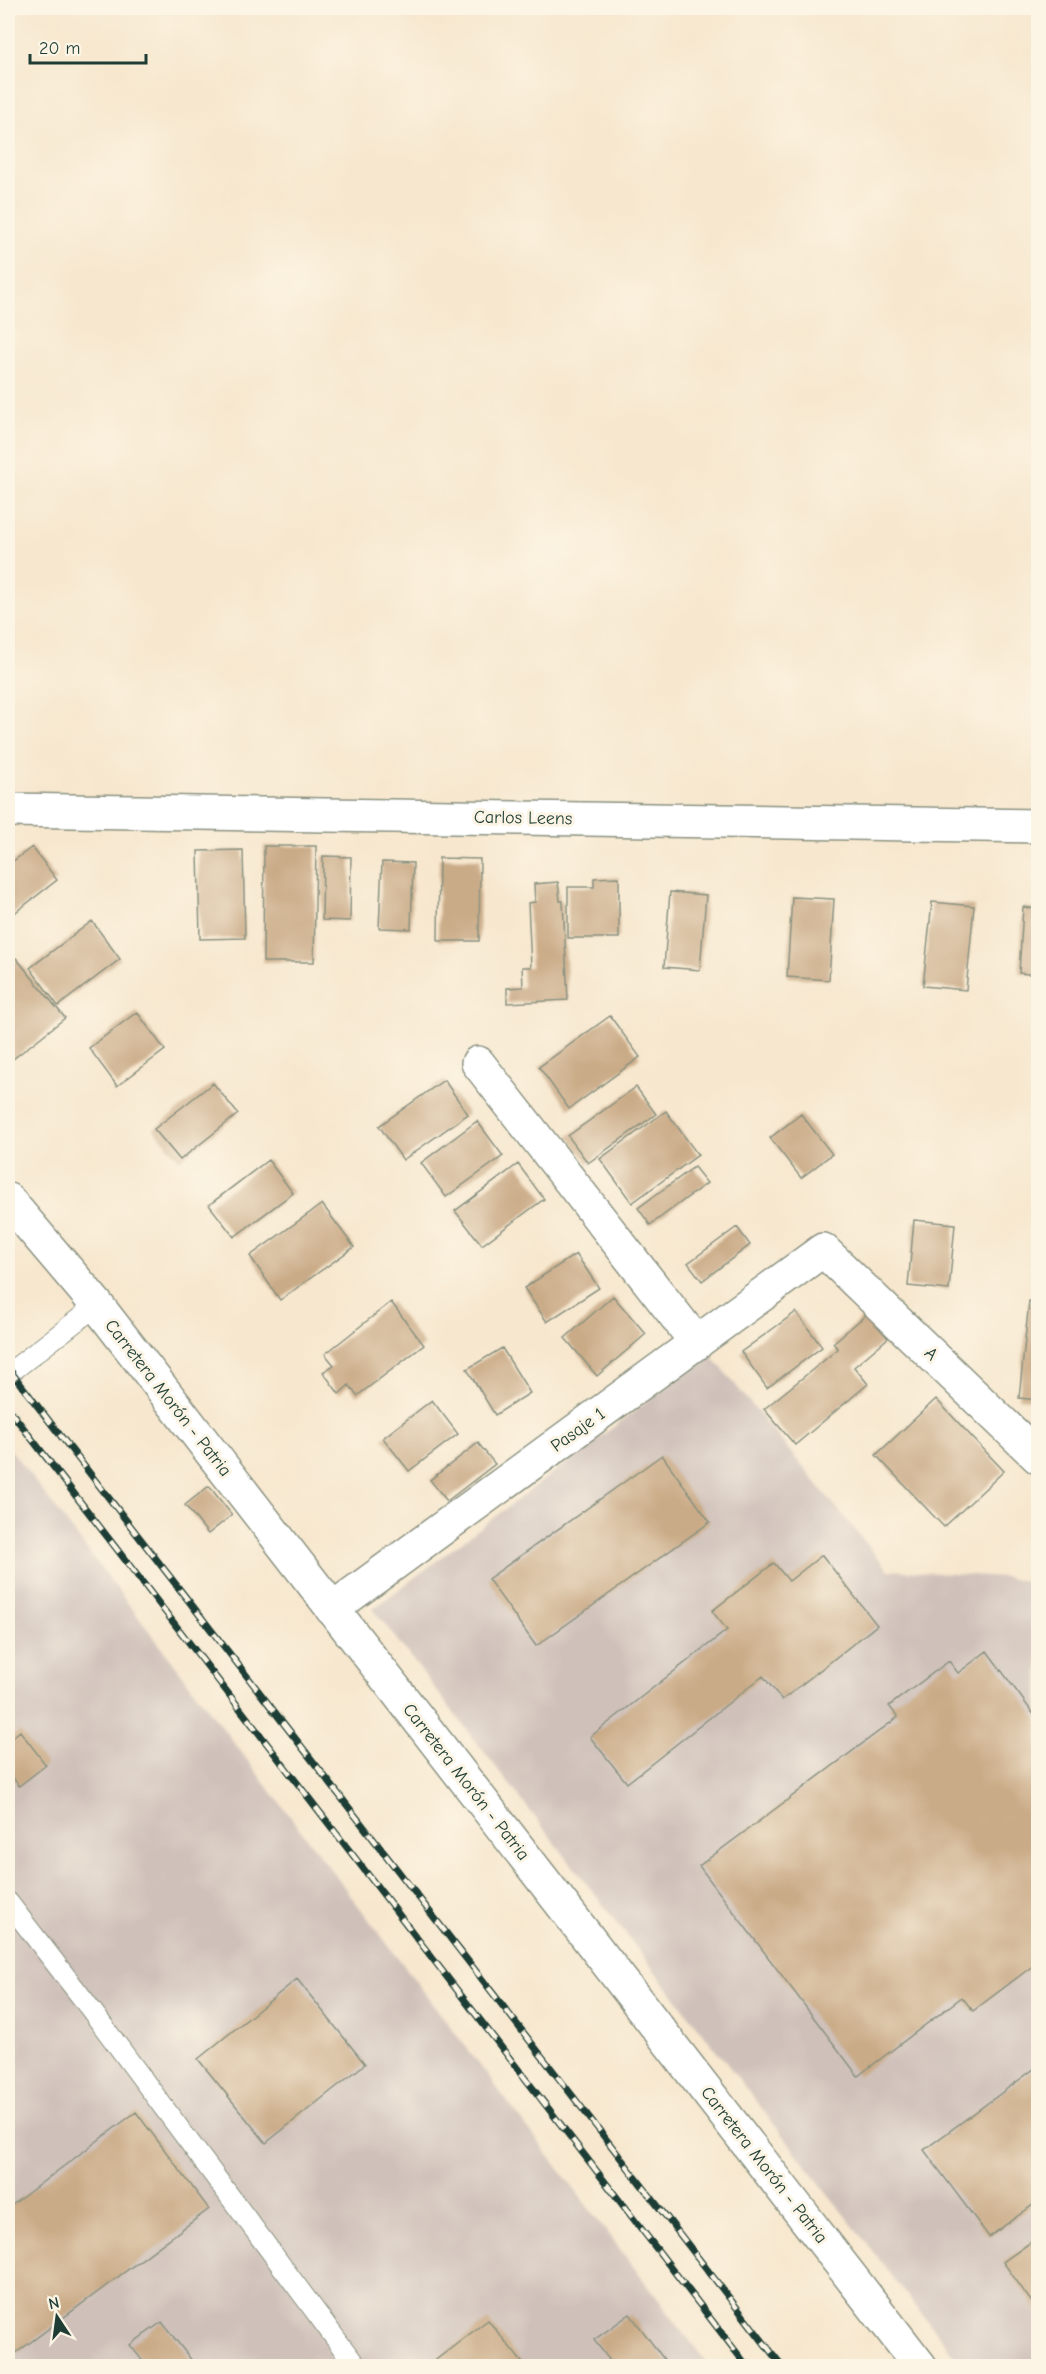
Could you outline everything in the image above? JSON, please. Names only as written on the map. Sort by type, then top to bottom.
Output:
[{"type":"street","name":"Carlos Leens","points":[[8,810],[1038,826]]},
{"type":"street","points":[[478,1064],[697,1342]]},
{"type":"street","name":"Carretera Morón - Patria","points":[[8,1200],[97,1305],[921,2367]]},
{"type":"street","name":"Pasaje 1","points":[[332,1609],[824,1250]]},
{"type":"street","name":"A","points":[[824,1250],[1038,1457]]},
{"type":"lane","points":[[8,1374],[97,1305]]},
{"type":"lane","points":[[8,1902],[98,2018],[356,2367]]},
{"type":"shaded area","points":[[710,1354],[888,1570],[1003,1577],[1038,1583],[1038,2366],[962,2366],[373,1609]]},
{"type":"shaded area","points":[[8,1446],[709,2366],[8,2366]]},
{"type":"building","points":[[264,846],[316,846],[314,962],[263,962]]},
{"type":"building","points":[[32,847],[57,880],[8,918],[8,865]]},
{"type":"building","points":[[243,850],[245,938],[200,939],[198,851]]},
{"type":"building","points":[[323,856],[351,857],[350,921],[322,920]]},
{"type":"building","points":[[439,858],[480,859],[479,941],[438,941]]},
{"type":"building","points":[[382,862],[413,863],[411,929],[379,928]]},
{"type":"building","points":[[619,877],[619,938],[568,938],[568,887],[594,887],[594,878]]},
{"type":"building","points":[[558,882],[560,901],[563,901],[568,1000],[507,1003],[507,988],[523,987],[522,967],[531,967],[528,903],[535,902],[534,884]]},
{"type":"building","points":[[670,892],[706,895],[700,970],[664,967]]},
{"type":"building","points":[[792,897],[834,899],[829,980],[787,977]]},
{"type":"building","points":[[932,902],[974,906],[966,990],[923,986]]},
{"type":"building","points":[[1023,907],[1038,909],[1038,975],[1019,973]]},
{"type":"building","points":[[92,921],[120,959],[58,1006],[30,968]]},
{"type":"building","points":[[16,958],[65,1018],[8,1063],[8,965]]},
{"type":"building","points":[[137,1012],[165,1050],[117,1086],[89,1048]]},
{"type":"building","points":[[610,1016],[640,1057],[569,1109],[539,1067]]},
{"type":"building","points":[[444,1080],[468,1114],[403,1160],[379,1126]]},
{"type":"building","points":[[213,1083],[238,1114],[180,1160],[154,1129]]},
{"type":"building","points":[[636,1087],[656,1114],[588,1163],[568,1136]]},
{"type":"building","points":[[666,1111],[698,1155],[632,1203],[600,1159]]},
{"type":"building","points":[[801,1114],[832,1154],[801,1178],[770,1138]]},
{"type":"building","points":[[477,1121],[503,1156],[446,1197],[421,1163]]},
{"type":"building","points":[[268,1160],[293,1193],[234,1237],[209,1205]]},
{"type":"building","points":[[518,1164],[544,1199],[482,1245],[455,1211]]},
{"type":"building","points":[[694,1167],[707,1183],[650,1225],[638,1208]]},
{"type":"building","points":[[322,1204],[354,1247],[280,1300],[250,1256]]},
{"type":"building","points":[[914,1220],[955,1224],[949,1290],[908,1286]]},
{"type":"building","points":[[737,1227],[750,1245],[702,1281],[688,1263]]},
{"type":"building","points":[[576,1254],[599,1288],[547,1322],[524,1288]]},
{"type":"building","points":[[613,1296],[646,1334],[597,1376],[565,1338]]},
{"type":"building","points":[[1029,1301],[1038,1302],[1038,1400],[1019,1398]]},
{"type":"building","points":[[391,1302],[424,1345],[357,1396],[349,1385],[339,1394],[323,1372],[334,1365],[325,1354]]},
{"type":"building","points":[[796,1312],[822,1347],[767,1388],[741,1352]]},
{"type":"building","points":[[867,1314],[888,1338],[854,1367],[868,1384],[795,1445],[764,1409],[838,1349],[833,1343]]},
{"type":"building","points":[[502,1348],[530,1393],[495,1415],[467,1369]]},
{"type":"building","points":[[936,1399],[1004,1471],[944,1527],[876,1455]]},
{"type":"building","points":[[432,1400],[458,1434],[409,1471],[383,1438]]},
{"type":"building","points":[[478,1443],[495,1464],[447,1501],[430,1480]]},
{"type":"building","points":[[662,1455],[710,1522],[536,1646],[488,1579]]},
{"type":"building","points":[[209,1486],[232,1515],[208,1534],[185,1505]]},
{"type":"building","points":[[822,1555],[877,1625],[782,1700],[763,1676],[627,1783],[590,1737],[727,1630],[712,1611],[774,1563],[789,1581]]},
{"type":"building","points":[[987,1651],[1038,1720],[1038,1962],[973,2011],[962,1997],[858,2076],[699,1866],[898,1717],[889,1706],[949,1661],[958,1673]]},
{"type":"building","points":[[20,1731],[46,1765],[19,1786],[8,1771],[8,1741]]},
{"type":"building","points":[[297,1979],[365,2064],[266,2143],[198,2059]]},
{"type":"building","points":[[1038,2066],[1038,2201],[989,2237],[924,2150]]},
{"type":"building","points":[[136,2112],[209,2209],[8,2359],[8,2208]]},
{"type":"building","points":[[1038,2237],[1038,2311],[1003,2262]]},
{"type":"building","points":[[630,2314],[669,2366],[614,2366],[594,2340]]},
{"type":"building","points":[[488,2320],[525,2366],[428,2366]]},
{"type":"building","points":[[162,2322],[196,2366],[134,2366],[142,2360],[130,2345]]},
{"type":"railway","points":[[8,1368],[782,2366]]},
{"type":"railway","points":[[8,1408],[747,2366]]}]
